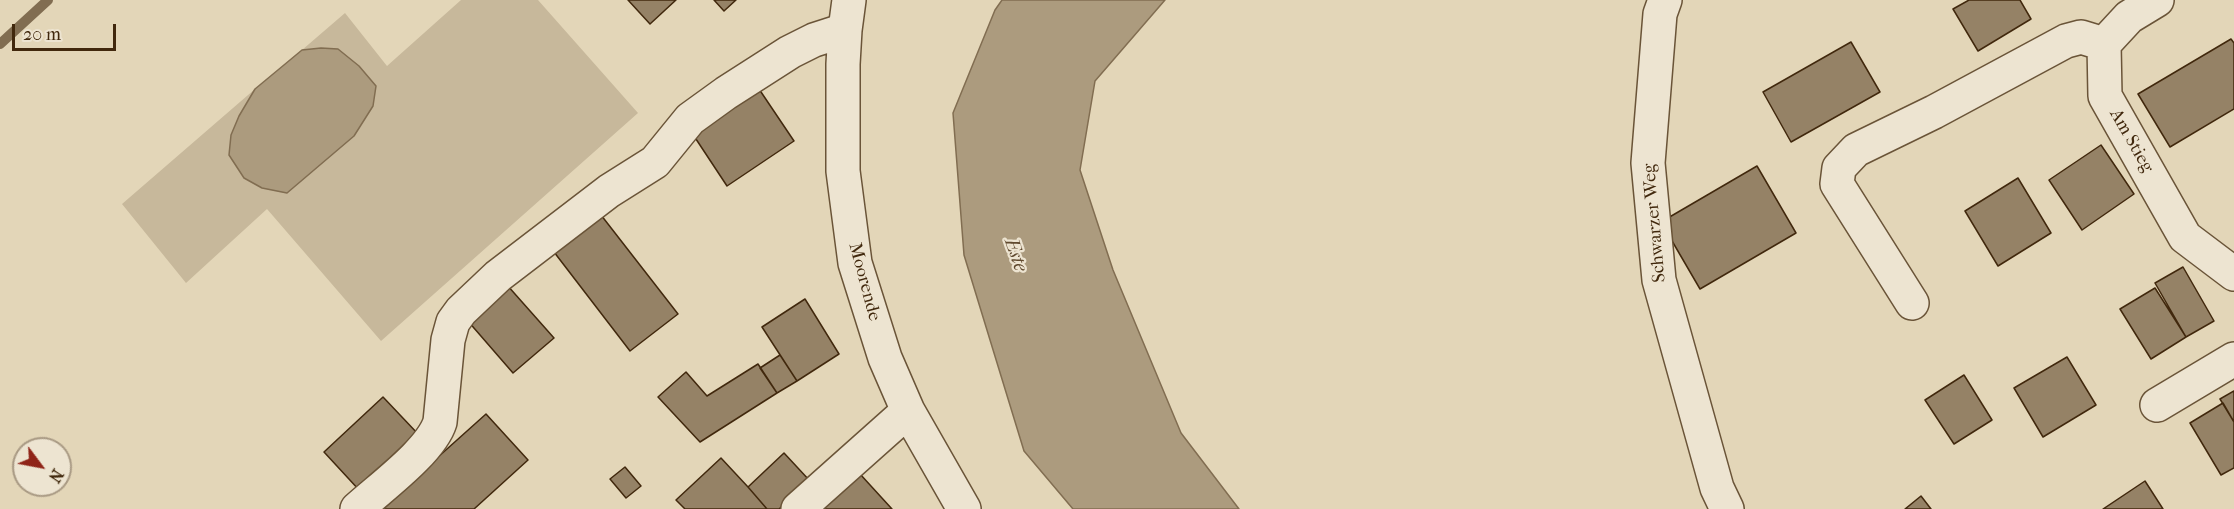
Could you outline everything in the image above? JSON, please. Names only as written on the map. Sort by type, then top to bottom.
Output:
[{"type":"street","name":"Schwarzer Weg","points":[[1665,0],[1660,14],[1648,163],[1659,280],[1710,465],[1717,488],[1728,509]]},
{"type":"street","points":[[1912,303],[1837,184],[1839,168],[1856,150],[1934,112],[2066,41],[2081,37],[2104,44],[2129,17],[2157,0]]},
{"type":"street","points":[[357,509],[427,446],[437,431],[440,422],[448,340],[453,322],[461,311],[498,276],[609,191],[655,162],[690,119],[790,52],[814,40],[847,15]]},
{"type":"street","name":"Moorende","points":[[847,15],[843,171],[855,262],[885,358],[908,411],[964,509]]},
{"type":"street","name":"Am Stieg","points":[[2104,44],[2105,96],[2186,237],[2234,274]]},
{"type":"street","points":[[2157,405],[2234,359]]},
{"type":"street","points":[[798,509],[908,411]]},
{"type":"shaded area","points":[[461,0],[538,0],[638,113],[381,341],[267,209],[186,283],[122,204],[255,89],[239,116],[338,49],[302,50],[345,13],[387,66]]},
{"type":"water","name":"Este","points":[[1002,0],[1165,0],[1095,81],[1080,170],[1113,270],[1181,433],[1239,509],[1073,509],[1024,451],[964,255],[953,113],[995,10]]},
{"type":"water","points":[[338,49],[359,66],[376,86],[373,106],[354,136],[287,193],[262,188],[244,178],[229,155],[231,135],[239,116],[255,89],[302,50]]},
{"type":"building","points":[[628,0],[676,0],[650,24]]},
{"type":"building","points":[[714,0],[736,0],[724,11]]},
{"type":"building","points":[[1969,0],[2020,0],[2031,19],[1978,51],[1953,9]]},
{"type":"building","points":[[2231,39],[2234,43],[2234,109],[2170,147],[2138,94]]},
{"type":"building","points":[[1851,42],[1880,92],[1791,142],[1763,92]]},
{"type":"building","points":[[759,89],[794,141],[727,186],[692,133]]},
{"type":"building","points":[[2101,145],[2134,194],[2082,230],[2049,180]]},
{"type":"building","points":[[1757,166],[1796,233],[1700,289],[1661,222]]},
{"type":"building","points":[[2018,178],[2051,233],[1998,266],[1965,211]]},
{"type":"building","points":[[601,215],[678,314],[630,351],[554,252]]},
{"type":"building","points":[[2183,267],[2214,321],[2186,337],[2155,283]]},
{"type":"building","points":[[507,285],[554,338],[513,373],[467,320]]},
{"type":"building","points":[[2155,288],[2186,337],[2151,359],[2120,309]]},
{"type":"building","points":[[805,299],[839,354],[797,381],[762,327]]},
{"type":"building","points":[[780,355],[797,381],[777,393],[760,368]]},
{"type":"building","points":[[2067,357],[2096,405],[2043,437],[2014,388]]},
{"type":"building","points":[[758,364],[777,393],[700,442],[658,397],[686,372],[707,396]]},
{"type":"building","points":[[1964,375],[1992,420],[1954,444],[1925,400]]},
{"type":"building","points":[[2234,391],[2234,422],[2220,399]]},
{"type":"building","points":[[383,397],[419,435],[360,491],[324,452]]},
{"type":"building","points":[[2223,403],[2234,422],[2234,468],[2221,475],[2190,423]]},
{"type":"building","points":[[486,414],[528,460],[474,509],[380,509]]},
{"type":"building","points":[[784,453],[810,481],[779,509],[767,509],[748,487]]},
{"type":"building","points":[[721,458],[767,509],[685,509],[676,500]]},
{"type":"building","points":[[625,467],[641,486],[626,498],[610,479]]},
{"type":"building","points":[[860,474],[892,509],[821,509]]},
{"type":"building","points":[[2145,481],[2163,509],[2103,509]]},
{"type":"building","points":[[1921,496],[1931,509],[1905,509]]},
{"type":"waterway","points":[[0,44],[48,0]]}]
